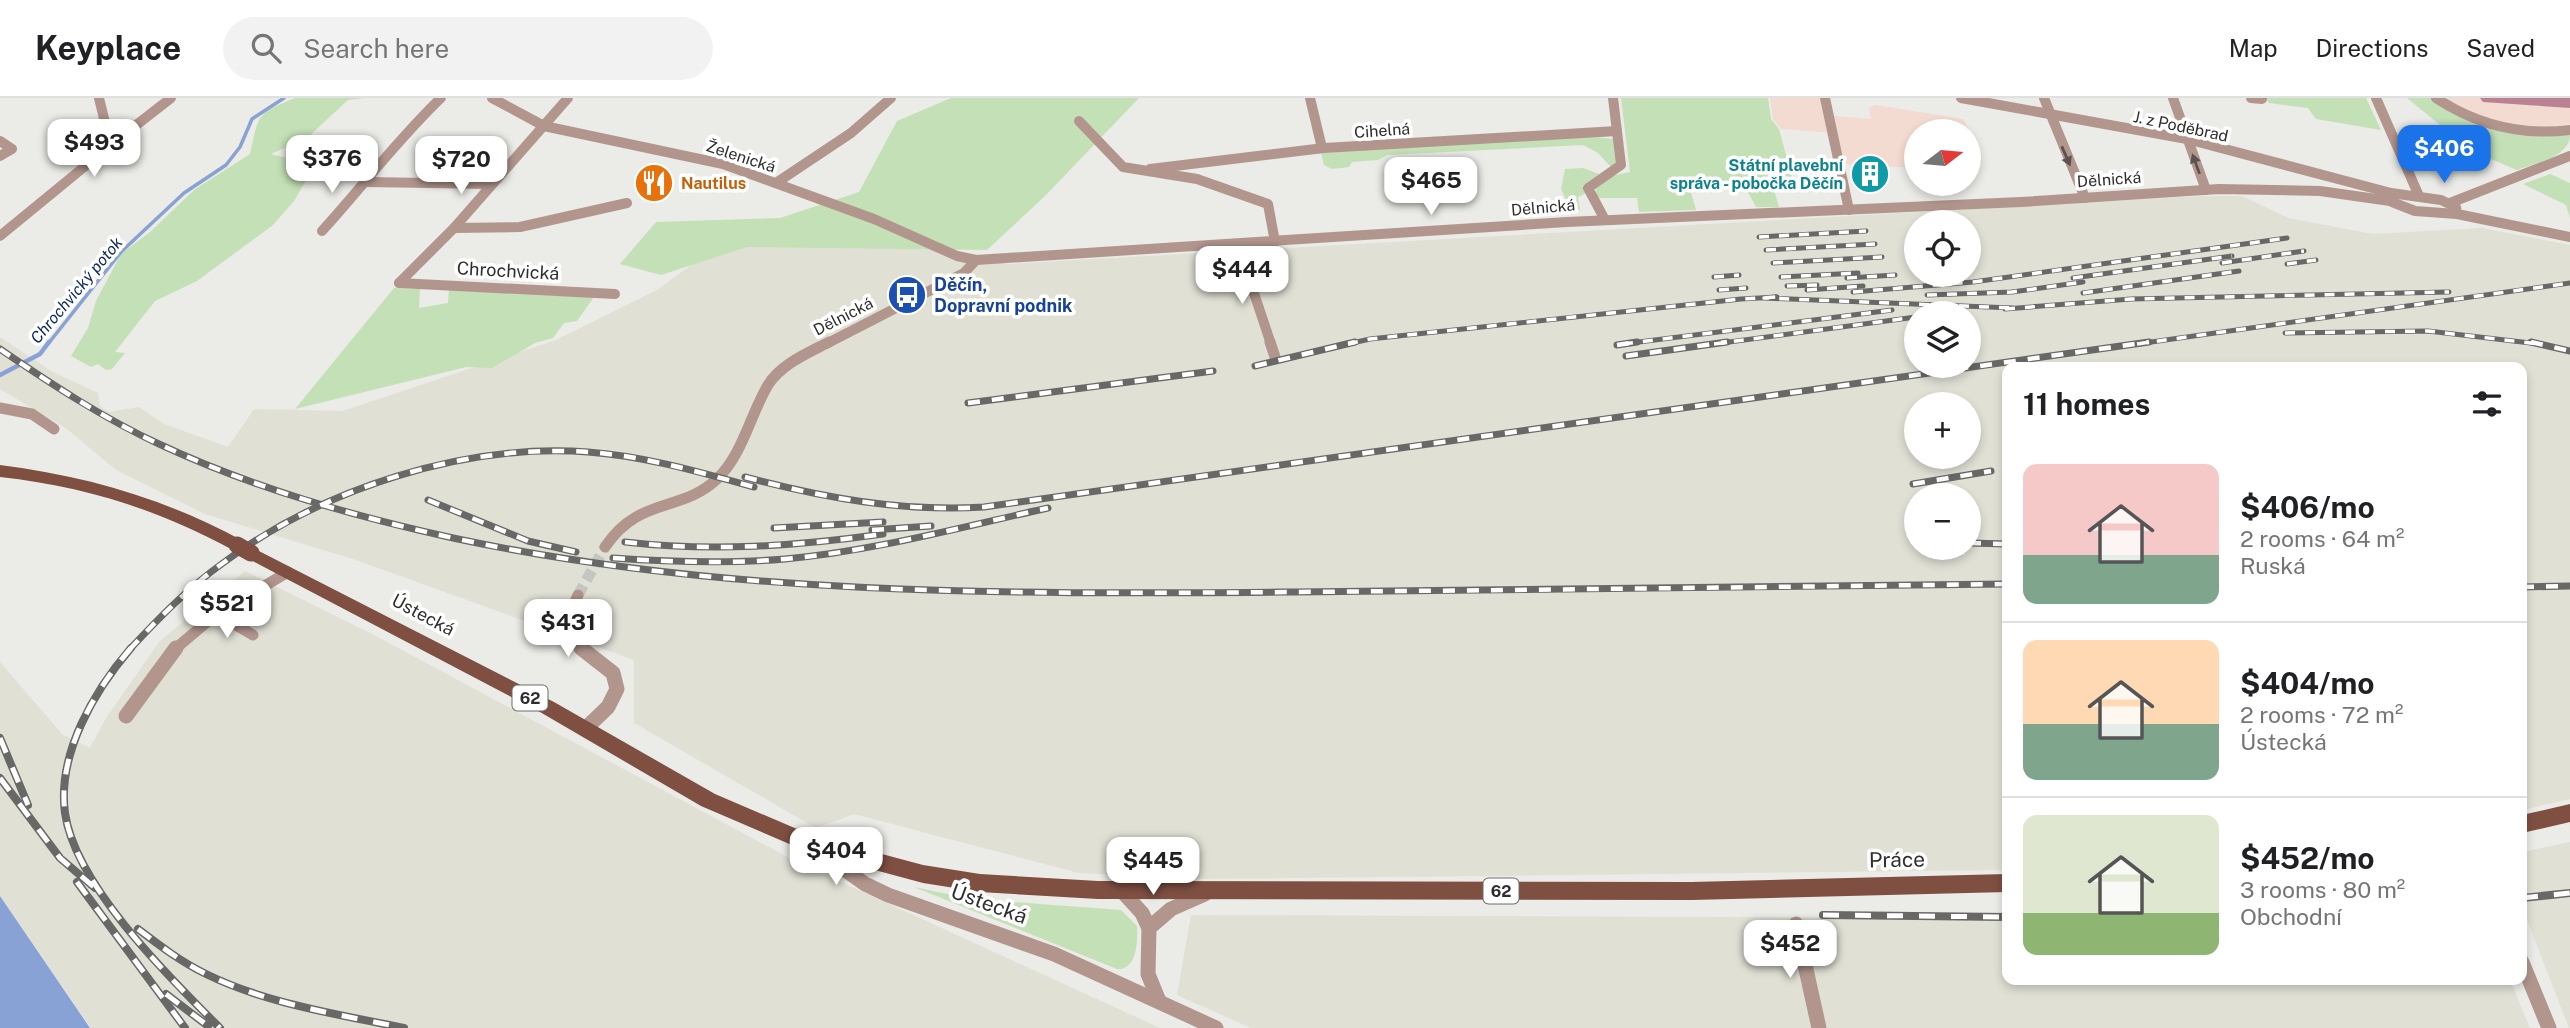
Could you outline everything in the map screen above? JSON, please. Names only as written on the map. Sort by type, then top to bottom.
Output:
[{"type":"main road","name":"Ústecká","points":[[0,471],[88,484],[174,511],[399,628],[585,729],[708,800],[808,843],[862,860],[958,880],[1018,886],[1214,891]]},
{"type":"main road","points":[[2527,823],[2570,813]]},
{"type":"main road","name":"Práce","points":[[1214,891],[1590,891],[2002,883]]},
{"type":"street","points":[[99,98],[108,135],[117,140]]},
{"type":"street","points":[[0,236],[171,98]]},
{"type":"street","points":[[322,231],[367,182],[408,129],[442,98]]},
{"type":"street","name":"Želenická","points":[[492,98],[544,126],[723,164],[874,219],[957,256],[976,260]]},
{"type":"street","points":[[454,228],[568,98]]},
{"type":"street","points":[[776,183],[827,150],[891,98]]},
{"type":"street","points":[[1310,98],[1322,148]]},
{"type":"street","points":[[1605,220],[1588,188],[1621,165],[1613,98]]},
{"type":"street","points":[[1825,98],[1849,210]]},
{"type":"street","name":"J. z Poděbrad","points":[[1961,98],[2187,139],[2391,197]]},
{"type":"street","points":[[2044,98],[2085,198]]},
{"type":"street","points":[[2173,98],[2206,190]]},
{"type":"street","points":[[2251,98],[2262,99]]},
{"type":"street","points":[[2376,98],[2418,196]]},
{"type":"street","points":[[2437,98],[2452,110],[2522,132],[2570,130]]},
{"type":"street","points":[[1079,121],[1123,167],[1150,169],[1228,186],[1268,204],[1275,242]]},
{"type":"street","name":"Cihelná","points":[[1150,169],[1213,158],[1322,148],[1617,131]]},
{"type":"street","points":[[0,141],[12,149],[0,156]]},
{"type":"street","points":[[2450,203],[2570,156]]},
{"type":"street","points":[[367,182],[491,184]]},
{"type":"street","name":"Dělnická","points":[[605,547],[625,519],[701,489],[719,477],[728,467],[769,383],[791,362],[964,273],[976,260],[1605,220],[1849,210],[2206,190],[2309,191],[2391,197]]},
{"type":"street","points":[[2391,197],[2418,196],[2450,203],[2458,209],[2457,214]]},
{"type":"street","points":[[2391,197],[2404,208],[2457,214],[2570,237]]},
{"type":"street","points":[[454,228],[486,232],[525,227],[627,203]]},
{"type":"street","name":"Chrochvická","points":[[454,228],[399,283],[615,294]]},
{"type":"street","points":[[1238,245],[1275,357]]},
{"type":"street","points":[[0,408],[32,414],[54,429]]},
{"type":"street","points":[[126,716],[176,649],[216,614],[288,572]]},
{"type":"street","points":[[578,595],[566,622],[568,638],[613,673],[617,681],[616,696],[585,729]]},
{"type":"street","points":[[216,614],[253,635]]},
{"type":"street","name":"Ústecká","points":[[808,843],[865,884],[888,895],[1054,954],[1216,1028]]},
{"type":"street","points":[[1121,890],[1142,913],[1149,928],[1145,963],[1150,986],[1159,1002]]},
{"type":"street","points":[[1149,928],[1171,909],[1214,891]]},
{"type":"street","points":[[1796,924],[1819,1028]]},
{"type":"street","points":[[2527,974],[2549,1028]]},
{"type":"shaded area","points":[[1770,98],[1820,98],[1824,115],[1871,119],[1869,107],[1876,105],[1963,119],[1904,119],[1904,167],[1846,164],[1835,133],[1781,129],[1773,119]]},
{"type":"shaded area","points":[[2443,98],[2570,98],[2570,124],[2547,128],[2513,126],[2463,110]]},
{"type":"shaded area","points":[[2242,196],[2288,218],[2373,234],[2482,228],[2570,245],[2570,799],[2527,809],[2527,362],[2002,362],[2002,870],[1205,879],[1079,873],[854,814],[816,828],[634,723],[634,660],[356,560],[205,514],[116,470],[67,429],[0,389],[0,337],[51,371],[98,393],[100,406],[109,412],[139,407],[164,424],[228,447],[254,409],[343,411],[556,340],[657,290],[723,242],[928,249],[1008,264],[1904,213],[1904,287],[1981,287],[1981,210],[1955,210]]},
{"type":"shaded area","points":[[245,571],[374,635],[793,860],[1160,1028],[91,1028],[0,896],[0,662],[62,734],[90,748],[106,718],[160,641]]},
{"type":"shaded area","points":[[2570,842],[2570,1028],[2527,920],[2527,851]]},
{"type":"shaded area","points":[[1191,915],[2002,918],[2002,985],[2512,985],[2530,1028],[1251,1028],[1177,995]]},
{"type":"green space","points":[[295,98],[365,98],[348,100],[307,138],[271,154],[315,165],[294,201],[273,225],[197,281],[155,301],[115,352],[125,353],[112,369],[106,370],[98,364],[91,367],[71,356],[88,328],[96,301],[121,254],[150,232],[194,190],[250,154],[261,117]]},
{"type":"green space","points":[[951,98],[1139,98],[1045,196],[987,250],[747,247],[661,275],[620,264],[656,222],[780,218],[859,192],[897,121]]},
{"type":"green space","points":[[1621,98],[1768,98],[1771,119],[1779,129],[1795,188],[1773,187],[1779,207],[1756,207],[1747,190],[1690,189],[1696,210],[1639,212],[1637,198],[1597,198],[1595,185],[1606,177],[1630,172]]},
{"type":"green space","points":[[2266,98],[2366,98],[2381,130],[2316,119],[2308,108],[2269,103]]},
{"type":"green space","points":[[2407,98],[2431,98],[2438,104],[2531,135],[2570,135],[2568,143],[2558,154],[2517,170],[2472,151]]},
{"type":"green space","points":[[1582,136],[1613,139],[1616,167],[1611,167],[1598,153],[1583,145],[1387,155],[1378,160],[1352,162],[1349,167],[1332,169],[1324,165],[1321,153]]},
{"type":"green space","points":[[1583,168],[1599,174],[1582,186],[1586,193],[1578,197],[1580,210],[1569,206],[1561,189],[1565,169]]},
{"type":"green space","points":[[2550,174],[2570,183],[2570,218],[2566,205],[2523,184]]},
{"type":"green space","points":[[394,288],[420,289],[419,308],[448,303],[449,290],[594,297],[577,321],[564,323],[553,338],[535,343],[492,368],[466,367],[295,409]]},
{"type":"green space","points":[[914,887],[971,899],[1121,910],[1137,926],[1135,954],[1129,965],[1117,969]]},
{"type":"water","points":[[0,896],[90,1028],[0,1028]]},
{"type":"waterway","name":"Chrochvický potok","points":[[48,344],[121,252],[184,193],[226,165],[240,147],[252,119],[284,98]]},
{"type":"waterway","name":"Chrochvický potok","points":[[0,375],[40,354],[49,342]]},
{"type":"tunnel","points":[[578,595],[605,547]]},
{"type":"railway","points":[[1759,237],[1866,231]]},
{"type":"railway","points":[[1853,292],[1973,282],[2287,238]]},
{"type":"railway","points":[[1766,250],[1875,244]]},
{"type":"railway","points":[[2222,263],[2304,251]]},
{"type":"railway","points":[[2073,278],[2232,256]]},
{"type":"railway","points":[[1773,263],[1882,257]]},
{"type":"railway","points":[[2287,264],[2316,260]]},
{"type":"railway","points":[[2083,293],[2239,271]]},
{"type":"railway","points":[[1781,277],[1858,273]]},
{"type":"railway","points":[[1714,277],[1739,275]]},
{"type":"railway","points":[[1847,278],[1895,275]]},
{"type":"railway","points":[[1927,295],[2012,292],[2083,282]]},
{"type":"railway","points":[[2137,344],[2570,283]]},
{"type":"railway","points":[[1787,286],[1817,285]]},
{"type":"railway","points":[[1807,290],[1863,286]]},
{"type":"railway","points":[[1719,290],[1746,288]]},
{"type":"railway","points":[[2005,309],[2131,299],[2449,292]]},
{"type":"railway","points":[[1348,344],[1370,339],[1741,299],[1777,297],[1764,298],[2013,308]]},
{"type":"railway","points":[[1627,343],[1892,310]]},
{"type":"railway","points":[[1714,344],[1904,319]]},
{"type":"railway","points":[[2285,333],[2428,331],[2539,344]]},
{"type":"railway","points":[[1255,366],[1355,342]]},
{"type":"railway","points":[[1627,343],[1637,342]]},
{"type":"railway","points":[[1626,356],[1727,342]]},
{"type":"railway","points":[[2008,362],[2149,342]]},
{"type":"railway","points":[[2531,342],[2570,351]]},
{"type":"railway","points":[[1617,345],[1627,343]]},
{"type":"railway","points":[[1623,344],[1627,343]]},
{"type":"railway","points":[[0,349],[78,400],[138,434],[231,474],[323,505]]},
{"type":"railway","points":[[745,477],[863,502],[923,507],[984,507],[2002,363]]},
{"type":"railway","points":[[968,403],[1213,371]]},
{"type":"railway","points":[[323,505],[396,476],[444,464],[493,455],[541,451],[588,452],[651,461],[754,487]]},
{"type":"railway","points":[[1919,483],[1991,471]]},
{"type":"railway","points":[[428,500],[528,541],[576,552]]},
{"type":"railway","points":[[130,649],[163,615],[223,563],[262,537],[323,505]]},
{"type":"railway","points":[[323,505],[453,538],[557,557],[662,572],[872,588],[1083,593],[2002,584]]},
{"type":"railway","points":[[613,558],[720,562],[818,555],[917,538],[1048,508]]},
{"type":"railway","points":[[774,528],[883,522]]},
{"type":"railway","points":[[872,530],[931,526]]},
{"type":"railway","points":[[625,542],[722,547],[819,542],[883,534]]},
{"type":"railway","points":[[1981,543],[2002,544]]},
{"type":"railway","points":[[2527,587],[2570,586]]},
{"type":"railway","points":[[131,648],[104,684],[81,724],[67,768],[65,813],[72,841],[86,870],[105,899],[151,957],[220,1028]]},
{"type":"railway","points":[[0,738],[28,805]]},
{"type":"railway","points":[[0,778],[60,858],[95,888]]},
{"type":"railway","points":[[77,882],[185,1028]]},
{"type":"railway","points":[[2527,897],[2570,893]]},
{"type":"railway","points":[[1823,915],[2002,917]]},
{"type":"railway","points":[[138,929],[188,964],[253,993],[303,1007],[404,1028]]},
{"type":"railway","points":[[166,994],[208,1026]]},
{"type":"place","name":"Státní plavební správa - pobočka Děčín","points":[[1870,174]]},
{"type":"place","name":"Nautilus","points":[[654,183]]},
{"type":"place","name":"Děčín, Dopravní podnik","points":[[907,295]]}]
